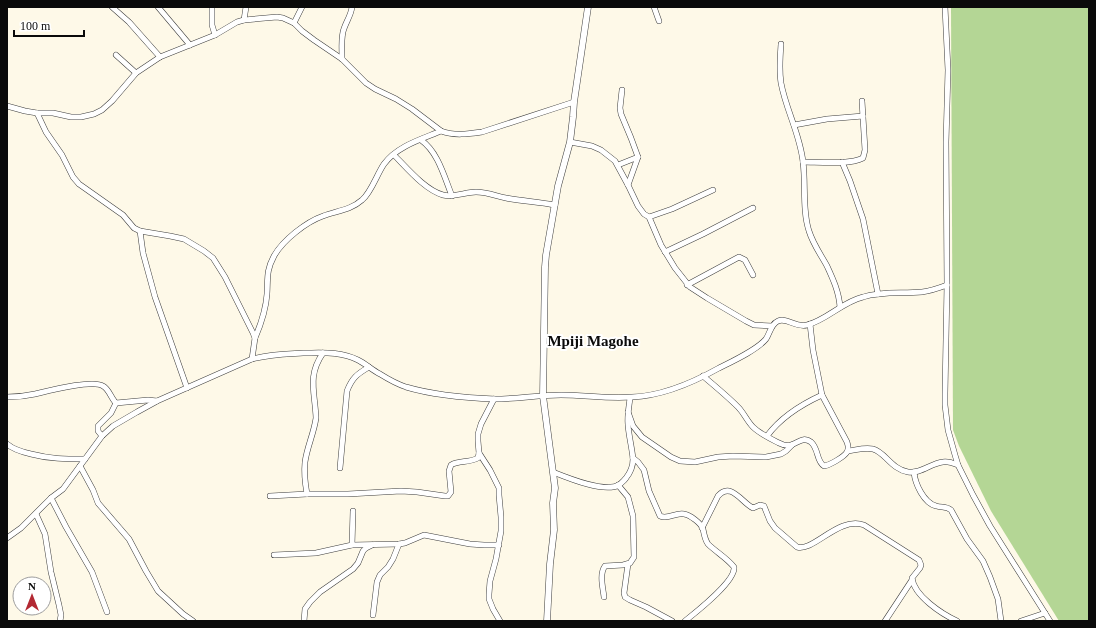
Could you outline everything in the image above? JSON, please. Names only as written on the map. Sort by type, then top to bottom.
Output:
[{"type":"street","points":[[112,7],[129,22],[160,57]]},
{"type":"street","points":[[158,7],[190,45]]},
{"type":"street","points":[[212,7],[212,25],[215,35]]},
{"type":"street","points":[[244,20],[246,7]]},
{"type":"street","points":[[294,23],[302,7]]},
{"type":"street","points":[[342,59],[343,31],[352,7]]},
{"type":"street","points":[[547,621],[550,564],[554,530],[553,503],[555,488],[543,396],[545,267],[558,186],[570,142],[574,102],[588,7]]},
{"type":"street","points":[[654,7],[659,21]]},
{"type":"street","points":[[945,7],[948,70],[945,405],[948,430],[958,464],[973,495],[990,526],[1050,621]]},
{"type":"street","points":[[7,106],[37,113],[53,113],[71,117],[94,114],[102,110],[112,101],[136,73],[160,57],[215,35],[238,22],[244,20],[277,17],[284,18],[294,23],[314,40],[342,59],[366,83],[412,109],[441,131],[446,133],[466,134],[482,132],[574,102]]},
{"type":"street","points":[[781,44],[779,65],[782,85],[799,141],[803,162],[808,229],[811,239],[827,266],[836,287],[840,307]]},
{"type":"street","points":[[116,55],[136,73]]},
{"type":"street","points":[[622,90],[620,108],[621,114],[638,157],[628,185]]},
{"type":"street","points":[[803,162],[842,162],[860,160],[863,158],[865,150],[862,101]]},
{"type":"street","points":[[37,113],[46,132],[62,155],[73,177],[87,191],[122,215],[134,228],[140,231],[184,239],[213,258],[225,277],[255,338]]},
{"type":"street","points":[[794,125],[827,119],[863,116]]},
{"type":"street","points":[[252,360],[255,338],[265,307],[269,269],[279,249],[295,233],[314,220],[331,213],[345,210],[362,200],[367,195],[385,163],[394,155],[407,146],[441,131]]},
{"type":"street","points":[[420,140],[427,144],[435,156],[452,196]]},
{"type":"street","points":[[570,142],[592,146],[601,150],[609,155],[618,165],[638,206],[644,214],[649,217],[661,245],[687,285],[746,322],[754,325],[772,326]]},
{"type":"street","points":[[394,155],[412,173],[433,190],[443,195],[452,196],[477,192],[506,198],[555,204]]},
{"type":"street","points":[[618,165],[638,157]]},
{"type":"street","points":[[842,162],[863,219],[878,294]]},
{"type":"street","points":[[649,217],[672,209],[714,190]]},
{"type":"street","points":[[665,252],[753,208]]},
{"type":"street","points":[[140,231],[143,253],[155,297],[187,388]]},
{"type":"street","points":[[687,285],[739,257],[745,260],[753,275]]},
{"type":"street","points":[[7,538],[21,528],[63,489],[107,431],[158,401],[262,356],[277,354],[337,353],[359,360],[391,380],[417,390],[443,394],[494,399],[582,395],[630,398],[662,392],[703,376],[738,358],[767,338],[772,326],[776,322],[783,320],[799,326],[804,326],[822,318],[853,300],[878,294],[920,292],[947,285]]},
{"type":"street","points":[[628,412],[633,426],[642,437],[680,461],[695,462],[718,457],[733,456],[766,457],[781,454],[797,442],[806,440],[815,447],[820,463],[824,466],[831,464],[846,454],[848,446],[822,395],[813,350],[810,324]]},
{"type":"street","points":[[306,494],[305,462],[316,418],[313,376],[316,364],[323,353]]},
{"type":"street","points":[[340,468],[347,391],[349,384],[355,376],[369,367]]},
{"type":"street","points":[[703,376],[737,406],[754,427],[780,443],[792,445]]},
{"type":"street","points":[[7,397],[22,396],[81,385],[97,384],[106,388],[116,403]]},
{"type":"street","points":[[767,436],[774,427],[791,412],[822,395]]},
{"type":"street","points":[[553,472],[592,485],[610,487],[618,485],[622,482],[630,473],[633,458],[628,425],[630,398]]},
{"type":"street","points":[[270,496],[401,491],[448,496],[451,492],[449,471],[450,465],[453,463],[476,460],[478,458],[478,434],[481,424],[494,399]]},
{"type":"street","points":[[116,403],[148,400],[158,401]]},
{"type":"street","points":[[102,436],[98,431],[98,426],[112,413],[116,403]]},
{"type":"street","points":[[7,444],[18,451],[42,457],[55,459],[85,459]]},
{"type":"street","points":[[848,450],[875,449],[893,466],[903,471],[914,472],[943,462],[958,464]]},
{"type":"street","points":[[479,453],[499,488],[502,518],[499,545],[490,581],[489,594],[493,609],[500,621]]},
{"type":"street","points":[[633,458],[644,470],[651,497],[660,516],[664,517],[683,514],[690,516],[702,528],[705,539],[708,543],[733,565],[734,572],[716,595],[685,621]]},
{"type":"street","points":[[80,466],[98,503],[129,539],[158,591],[193,621]]},
{"type":"street","points":[[914,472],[915,481],[920,491],[931,504],[947,507],[951,510],[967,538],[983,561],[994,586],[1001,621]]},
{"type":"street","points":[[618,485],[628,498],[633,516],[634,557],[628,564],[624,593],[625,597],[646,607],[664,619],[672,621]]},
{"type":"street","points":[[702,528],[718,496],[721,492],[726,491],[737,494],[747,505],[753,508],[760,505],[764,506],[775,528],[800,548],[809,545],[833,531],[849,524],[864,526],[919,560],[921,565],[885,621]]},
{"type":"street","points":[[52,498],[66,527],[88,565],[107,612]]},
{"type":"street","points":[[352,545],[353,511]]},
{"type":"street","points":[[36,514],[45,534],[51,572],[61,616],[60,621]]},
{"type":"street","points":[[274,555],[316,553],[352,545],[398,544],[424,535],[459,542],[499,545]]},
{"type":"street","points":[[304,621],[305,609],[310,602],[320,592],[353,569],[358,563],[363,551],[375,544]]},
{"type":"street","points":[[373,614],[377,582],[380,575],[393,559],[398,544]]},
{"type":"street","points":[[604,597],[602,576],[604,566],[628,564]]},
{"type":"street","points":[[912,580],[920,594],[933,607],[942,614],[957,621]]},
{"type":"street","points":[[1021,621],[1045,613]]},
{"type":"green space","points":[[951,7],[1089,7],[1089,621],[1059,621],[991,511],[959,446],[953,430]]},
{"type":"district","name":"Mpiji Magohe","points":[[593,341]]}]
